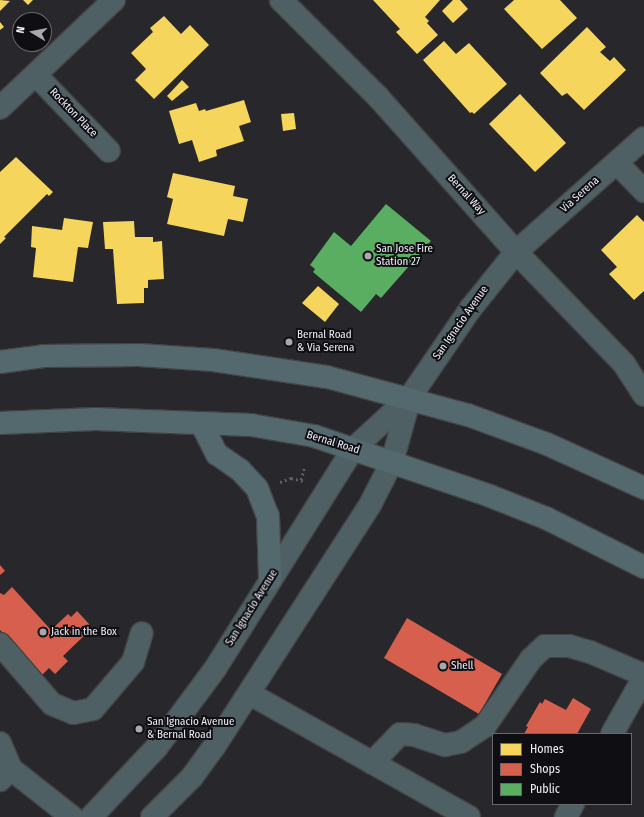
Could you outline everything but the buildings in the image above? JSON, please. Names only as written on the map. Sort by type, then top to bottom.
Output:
[{"type":"main road","points":[[0,362],[44,356],[96,354],[212,360],[327,376],[410,397],[468,415],[547,444],[644,488]]},
{"type":"main road","name":"Bernal Road","points":[[0,423],[96,419],[202,425],[258,426],[314,436],[392,462],[548,519],[644,567]]},
{"type":"main road","points":[[202,425],[217,454],[240,470],[256,488],[268,516],[270,579]]},
{"type":"street","points":[[0,108],[114,0]]},
{"type":"street","name":"Bernal Way","points":[[281,0],[378,97],[516,252],[624,364],[644,395]]},
{"type":"street","name":"Rockton Place","points":[[36,75],[109,151]]},
{"type":"street","name":"Via Serena","points":[[516,252],[644,138]]},
{"type":"street","points":[[617,162],[644,191]]},
{"type":"street","name":"San Ignacio Avenue","points":[[90,817],[157,747],[214,669],[354,449],[410,397],[471,308],[516,252]]},
{"type":"street","name":"San Ignacio Avenue","points":[[152,817],[192,777],[250,694],[371,502],[392,462],[410,397]]},
{"type":"street","points":[[0,644],[52,704],[73,713],[93,709],[133,662],[142,633]]},
{"type":"street","points":[[372,763],[400,734],[414,735],[445,745],[462,742],[485,726],[531,659],[544,646],[569,646],[590,652],[644,676],[613,733]]},
{"type":"street","points":[[250,694],[469,817]]},
{"type":"street","points":[[0,743],[6,774],[72,817]]},
{"type":"street","points":[[566,817],[572,805]]},
{"type":"path","points":[[301,480],[304,468]]},
{"type":"path","points":[[277,483],[291,478],[308,482]]},
{"type":"place","name":"San Jose Fire Station 27","points":[[368,256]]},
{"type":"place","name":"Bernal Road & Via Serena","points":[[289,342]]},
{"type":"place","name":"Jack in the Box","points":[[43,632]]},
{"type":"place","name":"Shell","points":[[443,666]]},
{"type":"place","name":"San Ignacio Avenue & Bernal Road","points":[[139,729]]}]
